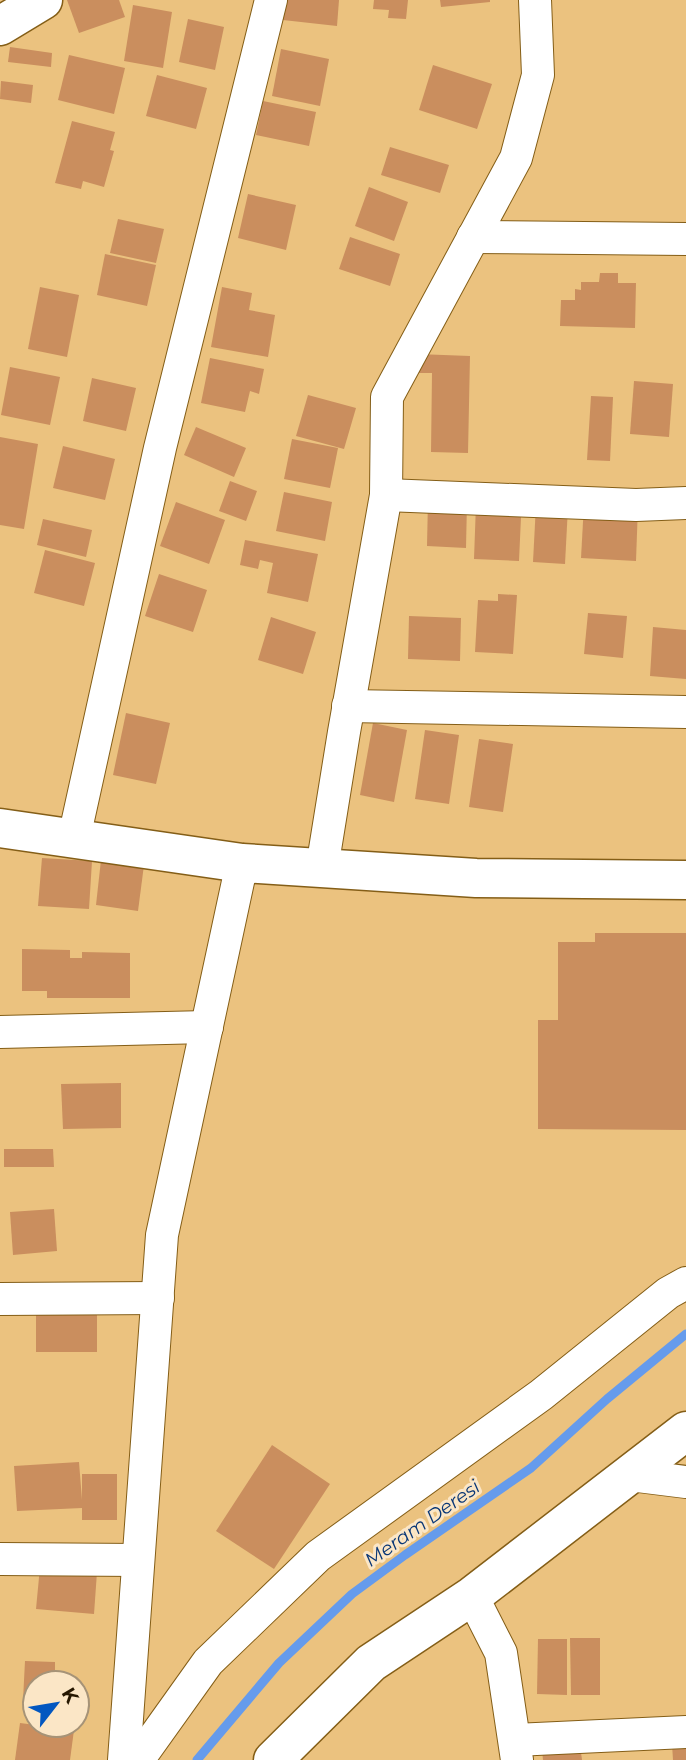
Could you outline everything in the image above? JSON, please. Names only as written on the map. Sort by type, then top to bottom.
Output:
[{"type":"street","points":[[0,26],[43,0]]},
{"type":"street","points":[[74,838],[160,448],[271,0]]},
{"type":"street","points":[[323,868],[348,706],[386,495],[387,397],[516,158],[538,75],[536,0]]},
{"type":"street","points":[[473,237],[686,239]]},
{"type":"street","points":[[386,495],[636,505],[686,503]]},
{"type":"street","points":[[348,706],[686,712]]},
{"type":"street","points":[[0,828],[242,863],[476,878],[686,880]]},
{"type":"street","points":[[124,1760],[162,1235],[242,863]]},
{"type":"street","points":[[0,1032],[207,1027]]},
{"type":"street","points":[[138,1760],[208,1662],[318,1556],[541,1395],[668,1293],[686,1283]]},
{"type":"street","points":[[0,1299],[158,1298]]},
{"type":"street","points":[[273,1760],[371,1663],[472,1595],[686,1431]]},
{"type":"street","points":[[630,1475],[686,1482]]},
{"type":"street","points":[[0,1559],[138,1560]]},
{"type":"street","points":[[472,1595],[501,1653],[516,1750],[686,1732]]},
{"type":"building","points":[[67,0],[119,0],[125,17],[79,33]]},
{"type":"building","points":[[285,0],[339,0],[337,26],[283,20]]},
{"type":"building","points":[[374,0],[408,0],[406,19],[388,18],[389,10],[373,9]]},
{"type":"building","points":[[440,0],[490,0],[490,2],[441,7]]},
{"type":"building","points":[[133,5],[172,12],[163,68],[124,61]]},
{"type":"building","points":[[188,19],[224,27],[215,70],[179,62]]},
{"type":"building","points":[[10,47],[52,53],[51,67],[8,62]]},
{"type":"building","points":[[281,49],[329,59],[320,106],[272,96]]},
{"type":"building","points":[[69,55],[125,68],[114,114],[58,100]]},
{"type":"building","points":[[433,65],[492,84],[477,129],[419,110]]},
{"type":"building","points":[[157,75],[207,88],[196,129],[146,116]]},
{"type":"building","points":[[1,81],[33,85],[31,103],[0,99]]},
{"type":"building","points":[[263,101],[316,112],[309,146],[256,135]]},
{"type":"building","points":[[72,121],[115,132],[110,150],[114,151],[104,187],[83,181],[81,189],[55,183]]},
{"type":"building","points":[[390,147],[449,165],[440,193],[381,175]]},
{"type":"building","points":[[369,187],[408,202],[394,241],[355,226]]},
{"type":"building","points":[[248,194],[296,205],[286,250],[238,238]]},
{"type":"building","points":[[118,219],[164,229],[156,263],[110,253]]},
{"type":"building","points":[[350,237],[400,254],[390,286],[339,269]]},
{"type":"building","points":[[105,254],[156,265],[147,306],[97,295]]},
{"type":"building","points":[[600,273],[618,273],[618,283],[636,283],[635,328],[560,326],[561,300],[575,300],[575,289],[581,290],[581,282],[599,282]]},
{"type":"building","points":[[40,287],[79,295],[67,357],[28,349]]},
{"type":"building","points":[[222,287],[252,293],[249,310],[275,315],[268,357],[211,347]]},
{"type":"building","points":[[417,354],[470,356],[468,453],[431,452],[432,373],[416,373]]},
{"type":"building","points":[[210,358],[264,369],[259,394],[250,391],[245,412],[201,403]]},
{"type":"building","points":[[10,367],[60,377],[50,425],[1,415]]},
{"type":"building","points":[[92,378],[136,388],[126,431],[83,421]]},
{"type":"building","points":[[634,381],[673,384],[669,437],[630,434]]},
{"type":"building","points":[[308,395],[356,408],[344,449],[296,436]]},
{"type":"building","points":[[591,396],[613,397],[610,461],[587,460]]},
{"type":"building","points":[[196,427],[246,448],[234,477],[184,455]]},
{"type":"building","points":[[0,437],[38,444],[24,529],[0,525]]},
{"type":"building","points":[[292,439],[338,448],[330,488],[284,479]]},
{"type":"building","points":[[63,446],[115,459],[105,500],[53,488]]},
{"type":"building","points":[[230,481],[257,491],[246,521],[219,511]]},
{"type":"building","points":[[284,492],[332,502],[325,541],[276,531]]},
{"type":"building","points":[[428,500],[467,502],[466,548],[427,546]]},
{"type":"building","points":[[176,502],[225,520],[209,564],[160,546]]},
{"type":"building","points":[[516,502],[516,516],[521,517],[519,561],[474,559],[476,504]]},
{"type":"building","points":[[584,504],[638,506],[636,561],[581,558]]},
{"type":"building","points":[[536,505],[568,507],[565,564],[533,562]]},
{"type":"building","points":[[43,519],[92,530],[86,557],[37,545]]},
{"type":"building","points":[[245,540],[318,554],[308,602],[267,593],[273,563],[260,560],[258,569],[240,565]]},
{"type":"building","points":[[45,550],[95,563],[84,606],[34,593]]},
{"type":"building","points":[[159,574],[207,590],[193,632],[145,616]]},
{"type":"building","points":[[498,594],[517,595],[513,654],[475,652],[478,600],[498,601]]},
{"type":"building","points":[[588,613],[627,616],[623,658],[584,654]]},
{"type":"building","points":[[409,616],[461,618],[460,661],[408,659]]},
{"type":"building","points":[[271,617],[316,632],[303,674],[258,660]]},
{"type":"building","points":[[653,627],[686,630],[686,679],[650,676]]},
{"type":"building","points":[[126,713],[170,723],[156,784],[113,775]]},
{"type":"building","points":[[373,723],[407,730],[394,802],[360,795]]},
{"type":"building","points":[[425,730],[459,735],[449,804],[415,799]]},
{"type":"building","points":[[479,739],[513,744],[503,812],[469,807]]},
{"type":"building","points":[[42,858],[92,861],[89,909],[38,906]]},
{"type":"building","points":[[101,860],[144,865],[138,911],[96,905]]},
{"type":"building","points":[[595,933],[686,933],[686,1130],[538,1129],[538,1020],[558,1020],[558,942],[595,942]]},
{"type":"building","points":[[22,949],[70,950],[70,958],[82,958],[82,952],[130,953],[130,998],[47,998],[47,991],[22,991]]},
{"type":"building","points":[[121,1083],[121,1128],[63,1129],[61,1084]]},
{"type":"building","points":[[4,1149],[53,1149],[54,1167],[4,1167]]},
{"type":"building","points":[[54,1209],[57,1251],[13,1255],[10,1212]]},
{"type":"building","points":[[36,1303],[97,1303],[97,1352],[36,1352]]},
{"type":"building","points":[[272,1445],[330,1484],[274,1569],[216,1531]]},
{"type":"building","points":[[79,1462],[82,1500],[82,1474],[117,1474],[117,1520],[82,1520],[82,1508],[17,1511],[14,1466]]},
{"type":"building","points":[[40,1567],[97,1572],[94,1614],[36,1609]]},
{"type":"building","points":[[570,1638],[600,1638],[600,1695],[571,1695]]},
{"type":"building","points":[[538,1639],[567,1639],[567,1695],[537,1694]]},
{"type":"building","points":[[25,1661],[55,1662],[55,1669],[25,1669]]},
{"type":"building","points":[[20,1723],[21,1739],[73,1739],[70,1760],[15,1760]]},
{"type":"building","points":[[686,1743],[686,1760],[673,1760],[672,1744]]},
{"type":"building","points":[[580,1745],[582,1760],[543,1760],[542,1750]]},
{"type":"waterway","name":"Meram Deresi","points":[[197,1760],[279,1663],[352,1594],[531,1468],[607,1399],[686,1334]]}]
